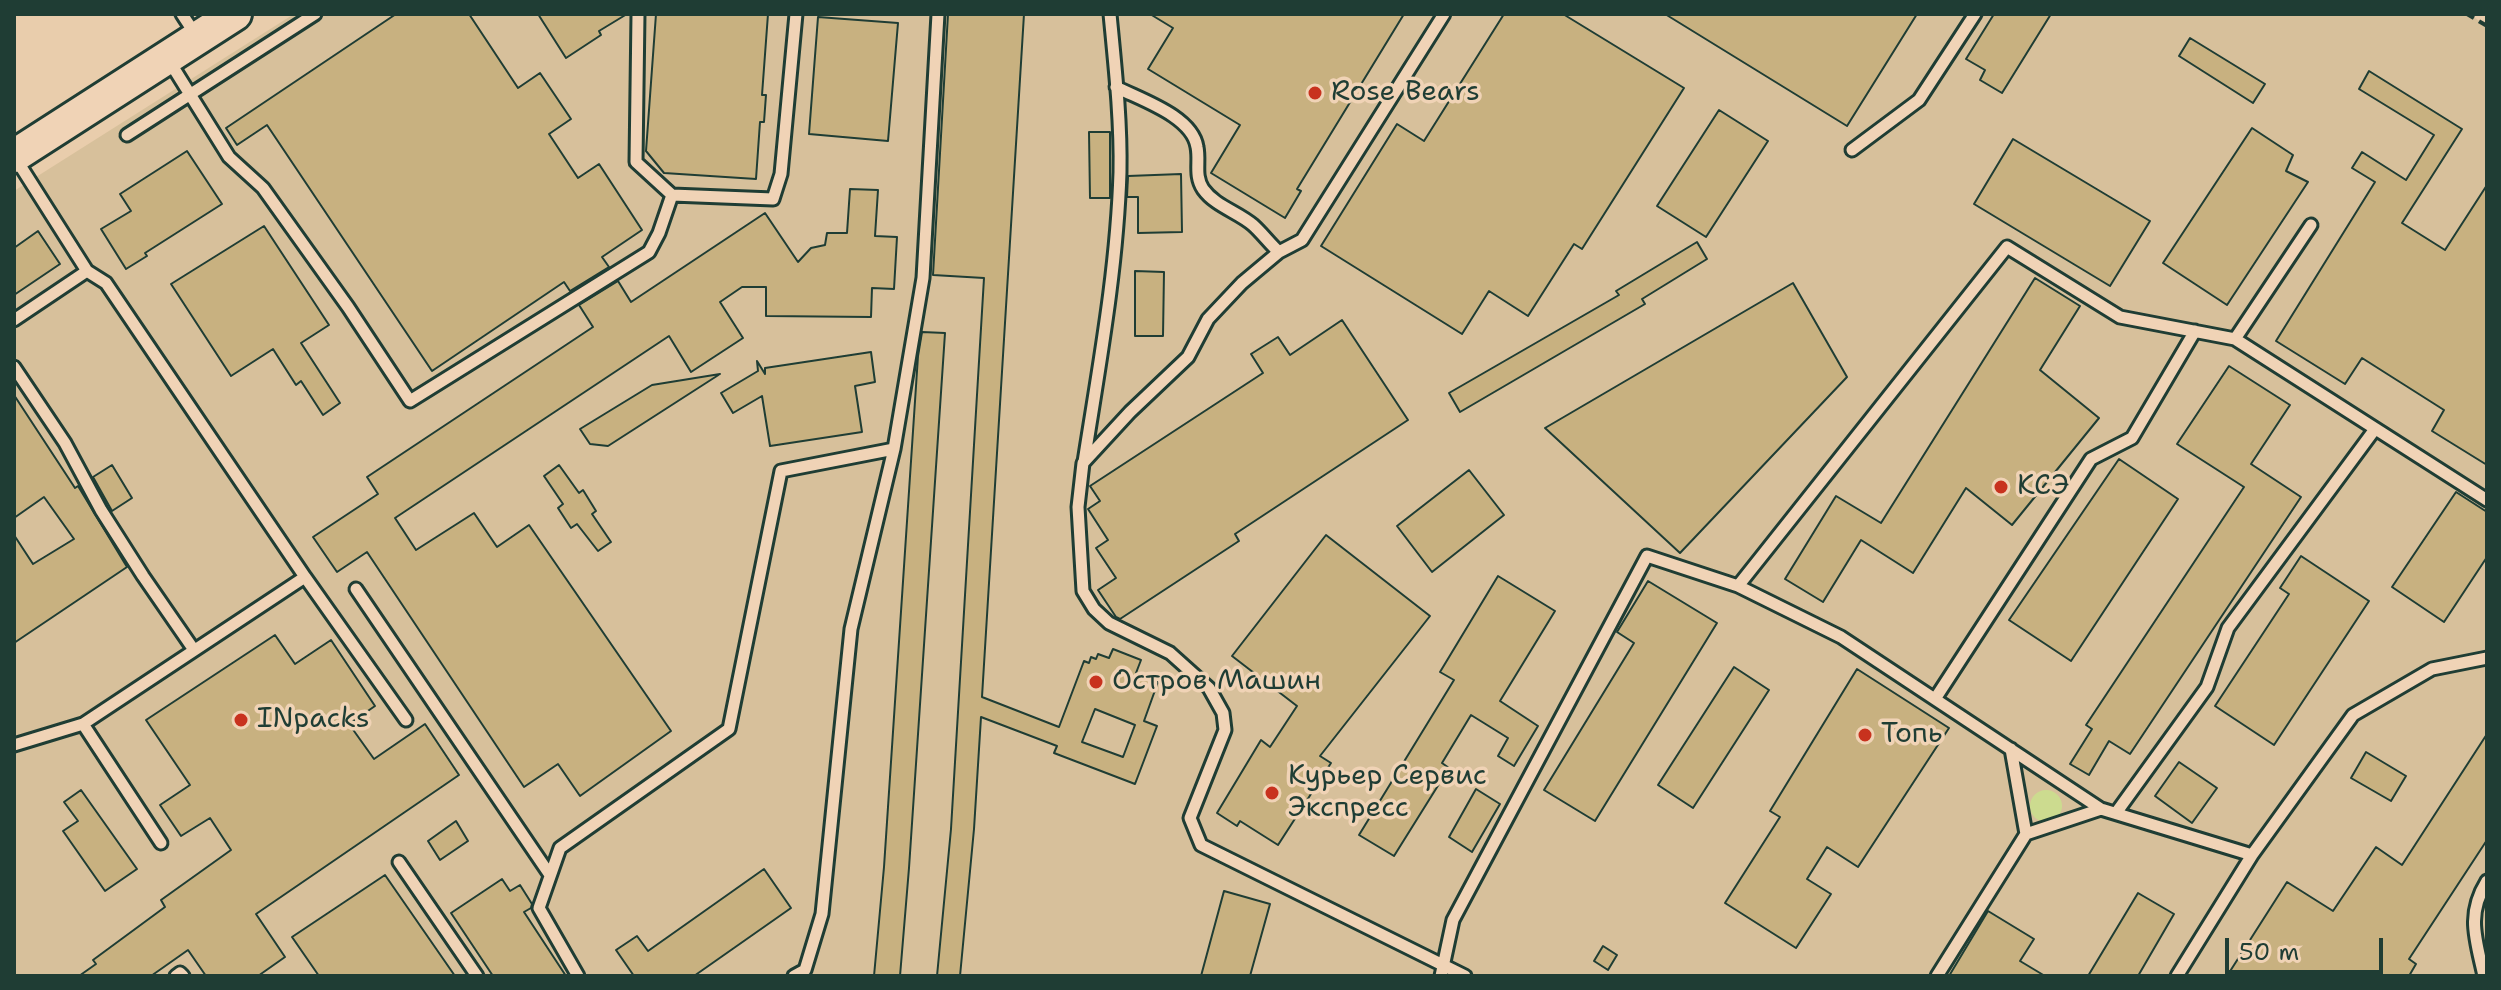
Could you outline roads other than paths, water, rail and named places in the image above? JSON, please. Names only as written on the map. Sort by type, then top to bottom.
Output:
[{"type":"street","points":[[14,156],[167,58],[190,26],[235,14]]},
{"type":"lane","points":[[127,135],[315,14]]},
{"type":"lane","points":[[638,14],[636,162],[672,195],[773,199],[781,174],[796,14]]},
{"type":"lane","points":[[794,976],[805,970],[822,914],[851,629],[894,449],[923,278],[938,14]]},
{"type":"lane","points":[[1110,14],[1120,170],[1104,339],[1078,507],[1083,591],[1094,609],[1109,623],[1170,653],[1209,688],[1223,713],[1225,730],[1190,818],[1201,845],[1443,971],[1465,976]]},
{"type":"lane","points":[[1083,463],[1130,412],[1188,357],[1208,319],[1242,283],[1279,252],[1302,240],[1444,14]]},
{"type":"lane","points":[[1852,150],[1919,100],[1975,14]]},
{"type":"lane","points":[[167,58],[229,157],[263,188],[410,401],[649,252],[672,195]]},
{"type":"lane","points":[[1116,87],[1182,121],[1195,135],[1197,176],[1203,189],[1211,198],[1252,224],[1279,252]]},
{"type":"lane","points":[[14,156],[87,271],[106,283],[406,720]]},
{"type":"lane","points":[[2235,339],[2311,225]]},
{"type":"lane","points":[[1738,586],[2007,247],[2120,317],[2235,339],[2487,500]]},
{"type":"lane","points":[[14,320],[87,271]]},
{"type":"lane","points":[[1935,699],[2091,459],[2132,438],[2195,331]]},
{"type":"lane","points":[[14,367],[65,443],[101,510],[194,650]]},
{"type":"lane","points":[[2116,813],[2207,687],[2228,628],[2375,429]]},
{"type":"lane","points":[[578,976],[539,908],[560,848],[729,729],[781,471],[894,449]]},
{"type":"lane","points":[[1443,971],[1453,920],[1647,556],[1738,586],[1841,637],[2101,809],[2252,855]]},
{"type":"lane","points":[[14,745],[83,724],[305,577]]},
{"type":"lane","points":[[356,589],[550,875]]},
{"type":"lane","points":[[2177,976],[2252,855],[2353,715],[2432,669],[2487,658]]},
{"type":"lane","points":[[83,724],[161,843]]},
{"type":"lane","points":[[2011,749],[2026,834]]},
{"type":"lane","points":[[1937,976],[2026,834],[2101,809]]},
{"type":"lane","points":[[399,862],[477,976]]},
{"type":"lane","points":[[2484,976],[2474,932],[2476,899],[2487,881]]},
{"type":"lane","points":[[176,976],[180,973],[183,976]]},
{"type":"place","name":"Rose Bears","points":[[1315,93]]},
{"type":"place","name":"КСЭ","points":[[2001,487]]},
{"type":"place","name":"Остров Машин","points":[[1096,682]]},
{"type":"place","name":"INpacks","points":[[241,720]]},
{"type":"place","name":"Топь","points":[[1865,735]]},
{"type":"place","name":"Курьер Сервис Экспресс","points":[[1272,793]]}]
